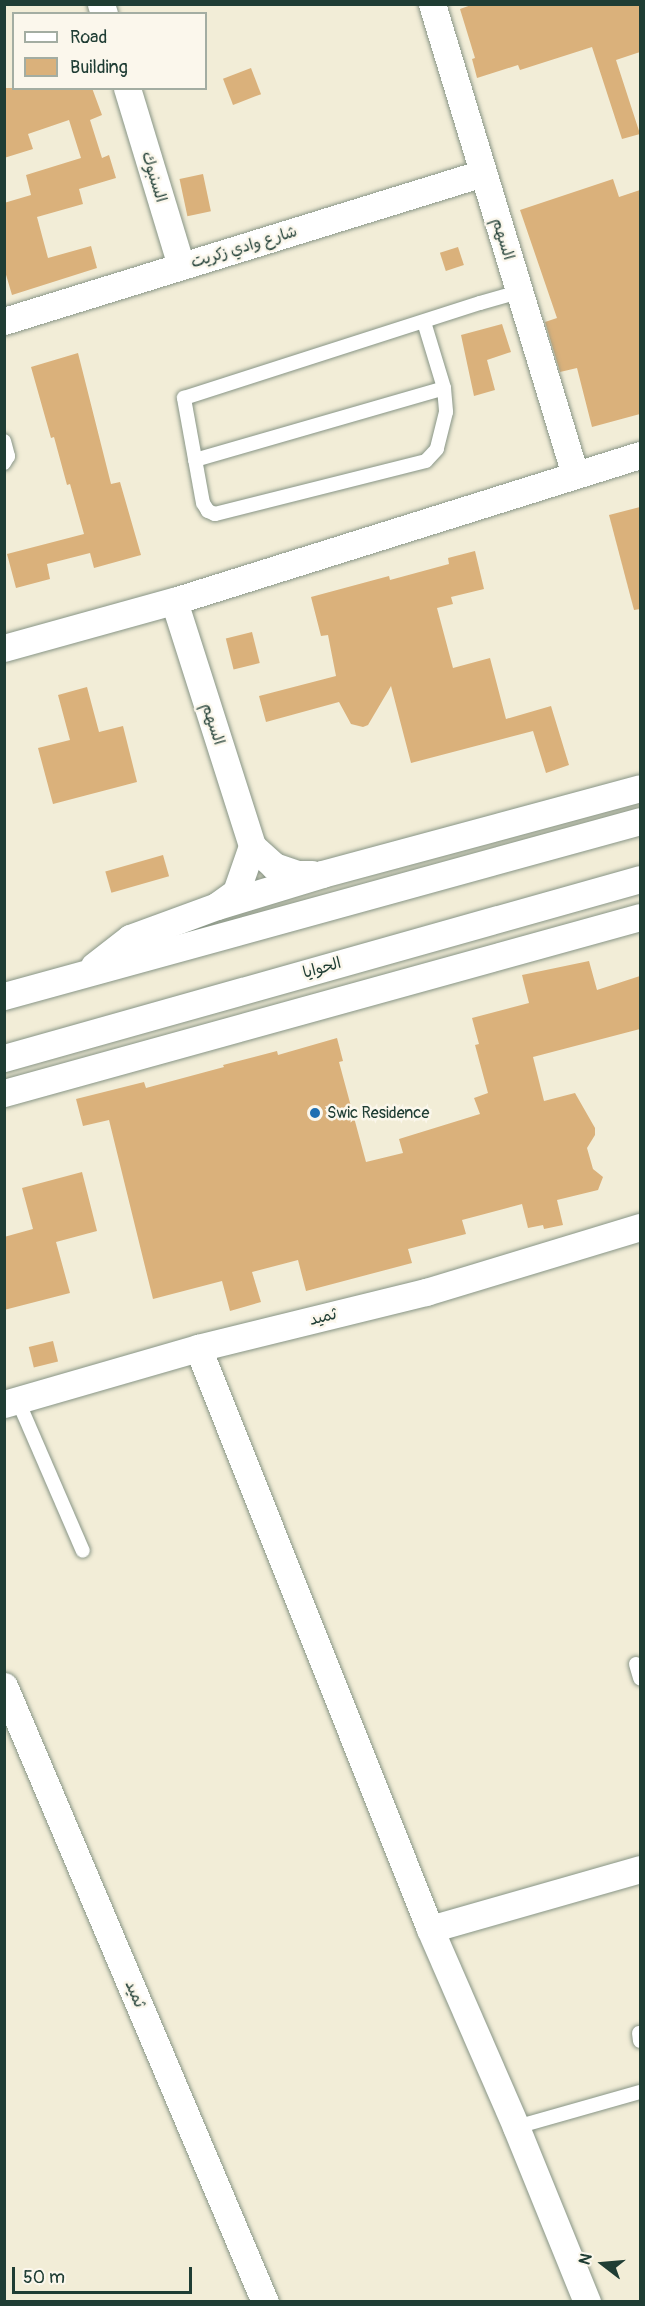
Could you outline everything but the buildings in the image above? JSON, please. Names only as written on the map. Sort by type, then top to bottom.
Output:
[{"type":"street","name":"السهم","points":[[432,4],[575,474]]},
{"type":"street","name":"السنبوك","points":[[128,90],[181,266]]},
{"type":"street","name":"شارع وادي زكريت","points":[[4,321],[483,173]]},
{"type":"street","points":[[4,648],[174,601],[640,455]]},
{"type":"street","name":"السهم","points":[[174,601],[252,846]]},
{"type":"street","points":[[86,973],[130,938],[217,906],[322,874],[640,788]]},
{"type":"street","points":[[4,996],[640,821]]},
{"type":"street","points":[[217,906],[236,892],[252,846],[274,866],[297,874],[322,874]]},
{"type":"street","name":"الحوايا","points":[[4,1058],[640,879]]},
{"type":"street","points":[[4,1093],[640,917]]},
{"type":"street","name":"ثميد","points":[[11,1403],[198,1348],[426,1292],[640,1227]]},
{"type":"street","points":[[198,1348],[430,1929],[516,2127],[587,2301]]},
{"type":"street","name":"ثميد","points":[[4,1686],[265,2301]]},
{"type":"street","points":[[430,1929],[640,1869]]},
{"type":"lane","points":[[424,322],[444,388],[447,412],[444,430],[437,449],[426,461],[215,514],[208,511],[203,503],[184,398],[424,322],[519,292]]},
{"type":"lane","points":[[195,460],[444,388]]},
{"type":"lane","points":[[4,441],[8,456],[4,463]]},
{"type":"lane","points":[[11,1403],[83,1551]]},
{"type":"lane","points":[[636,1664],[640,1678]]},
{"type":"lane","points":[[516,2127],[640,2092]]},
{"type":"place","name":"Swic Residence","points":[[315,1113]]}]
